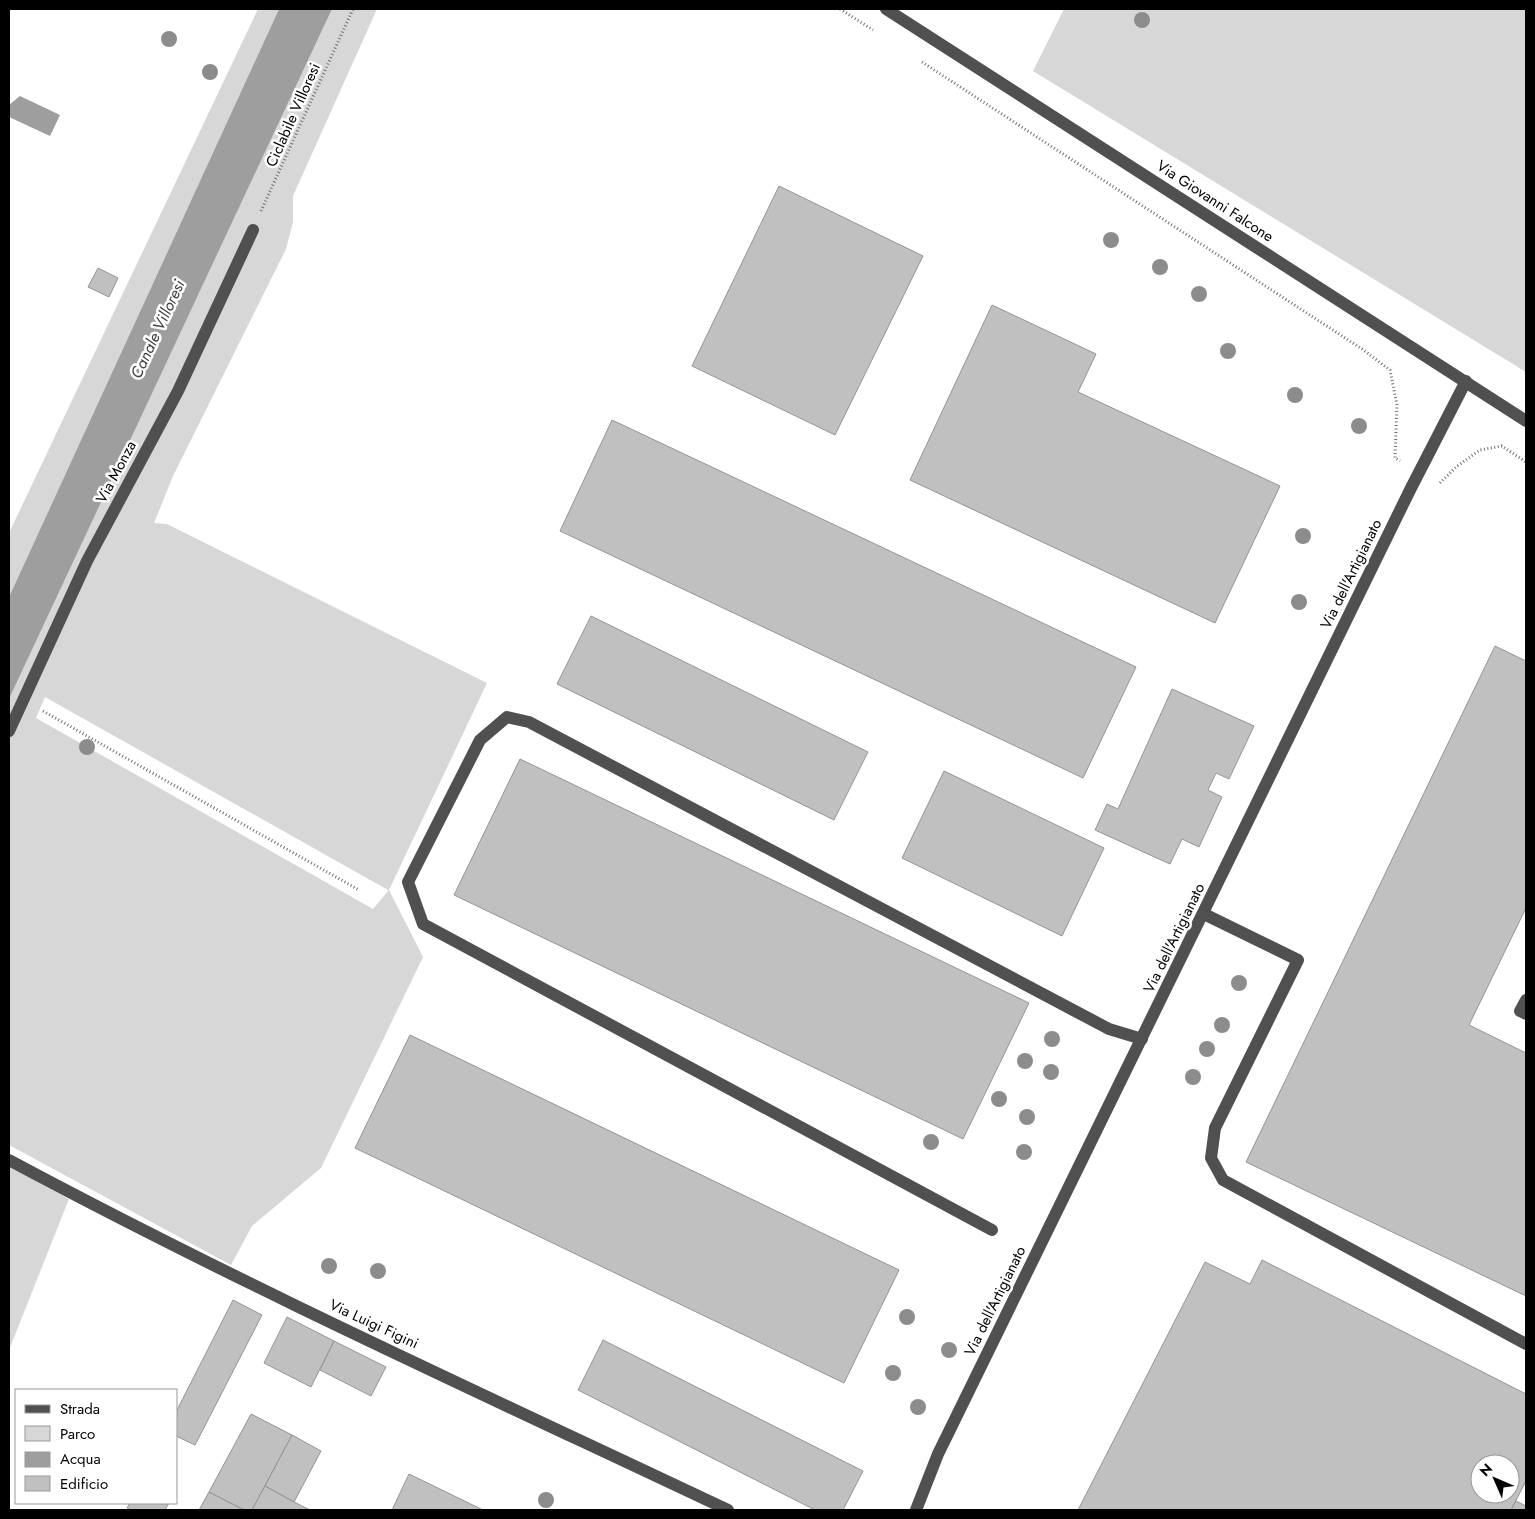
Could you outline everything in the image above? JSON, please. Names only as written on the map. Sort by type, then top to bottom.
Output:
[{"type":"street","name":"Via Giovanni Falcone","points":[[886,9],[1526,420]]},
{"type":"street","name":"Via Monza","points":[[9,731],[87,562],[178,390],[253,230]]},
{"type":"street","name":"Via dell'Artigianato","points":[[916,1510],[938,1454],[1466,381]]},
{"type":"street","points":[[992,1230],[423,924],[408,882],[480,740],[506,716],[529,722],[1109,1029],[1142,1039]]},
{"type":"street","points":[[1204,914],[1298,960],[1214,1128],[1211,1158],[1223,1180],[1526,1344]]},
{"type":"street","points":[[1526,1000],[1520,1011],[1526,1014]]},
{"type":"street","name":"Via Luigi Figini","points":[[9,1160],[120,1220],[243,1280],[728,1510]]},
{"type":"path","name":"Ciclabile Villoresi","points":[[253,230],[353,9]]},
{"type":"path","points":[[840,9],[881,36]]},
{"type":"path","points":[[914,57],[1362,349],[1390,370],[1396,405],[1395,458],[1441,484],[1456,467],[1480,450],[1502,446],[1526,462]]},
{"type":"path","points":[[23,700],[359,890]]},
{"type":"green space","points":[[258,9],[279,9],[9,597],[9,533]]},
{"type":"green space","points":[[332,9],[377,9],[293,196],[293,222],[286,249],[173,476],[154,523],[167,524],[487,683],[389,890],[423,957],[321,1168],[252,1226],[231,1265],[9,1145],[9,699]],"holes":[[[45,697],[388,890],[373,909],[36,718]]]},
{"type":"green space","points":[[1064,9],[1526,9],[1526,372],[1033,71]]},
{"type":"green space","points":[[9,1166],[69,1199],[9,1350]]},
{"type":"water","name":"Canale Villoresi","points":[[279,9],[332,9],[9,699],[9,597]]},
{"type":"water","points":[[20,96],[60,115],[50,136],[9,117],[9,105]]},
{"type":"building","points":[[779,186],[923,256],[835,435],[692,366]]},
{"type":"building","points":[[98,268],[118,278],[109,297],[88,287]]},
{"type":"building","points":[[992,305],[1096,354],[1078,392],[1280,486],[1215,623],[910,480]]},
{"type":"building","points":[[612,420],[1136,667],[1083,778],[560,531]]},
{"type":"building","points":[[591,616],[868,752],[834,820],[557,684]]},
{"type":"building","points":[[1495,646],[1526,661],[1526,908],[1469,1025],[1526,1053],[1526,1296],[1246,1162]]},
{"type":"building","points":[[1172,689],[1254,726],[1229,779],[1216,773],[1208,790],[1222,797],[1199,847],[1182,839],[1170,864],[1095,830],[1107,804],[1118,809]]},
{"type":"building","points":[[520,759],[1029,1003],[963,1139],[454,895]]},
{"type":"building","points":[[944,771],[1104,848],[1062,936],[902,858]]},
{"type":"building","points":[[410,1035],[899,1270],[844,1383],[355,1148]]},
{"type":"building","points":[[1262,1260],[1526,1394],[1526,1481],[1520,1493],[1520,1454],[1470,1454],[1470,1504],[1514,1504],[1511,1510],[1078,1510],[1205,1262],[1250,1284]]},
{"type":"building","points":[[233,1300],[262,1315],[195,1445],[178,1437],[178,1408]]},
{"type":"building","points":[[287,1317],[334,1341],[311,1387],[264,1363]]},
{"type":"building","points":[[603,1340],[863,1471],[843,1510],[815,1510],[578,1390]]},
{"type":"building","points":[[334,1341],[386,1367],[371,1396],[320,1370]]},
{"type":"building","points":[[251,1414],[292,1435],[252,1510],[244,1510],[209,1492]]},
{"type":"building","points":[[292,1435],[321,1451],[294,1502],[265,1486]]},
{"type":"building","points":[[409,1474],[483,1510],[392,1510]]},
{"type":"building","points":[[265,1486],[294,1502],[310,1510],[252,1510]]},
{"type":"building","points":[[209,1492],[244,1510],[199,1510]]},
{"type":"building","points":[[1520,1503],[1526,1506],[1526,1510],[1511,1510],[1514,1504]]},
{"type":"building","points":[[129,1504],[168,1504],[165,1510],[132,1510],[127,1508]]}]
